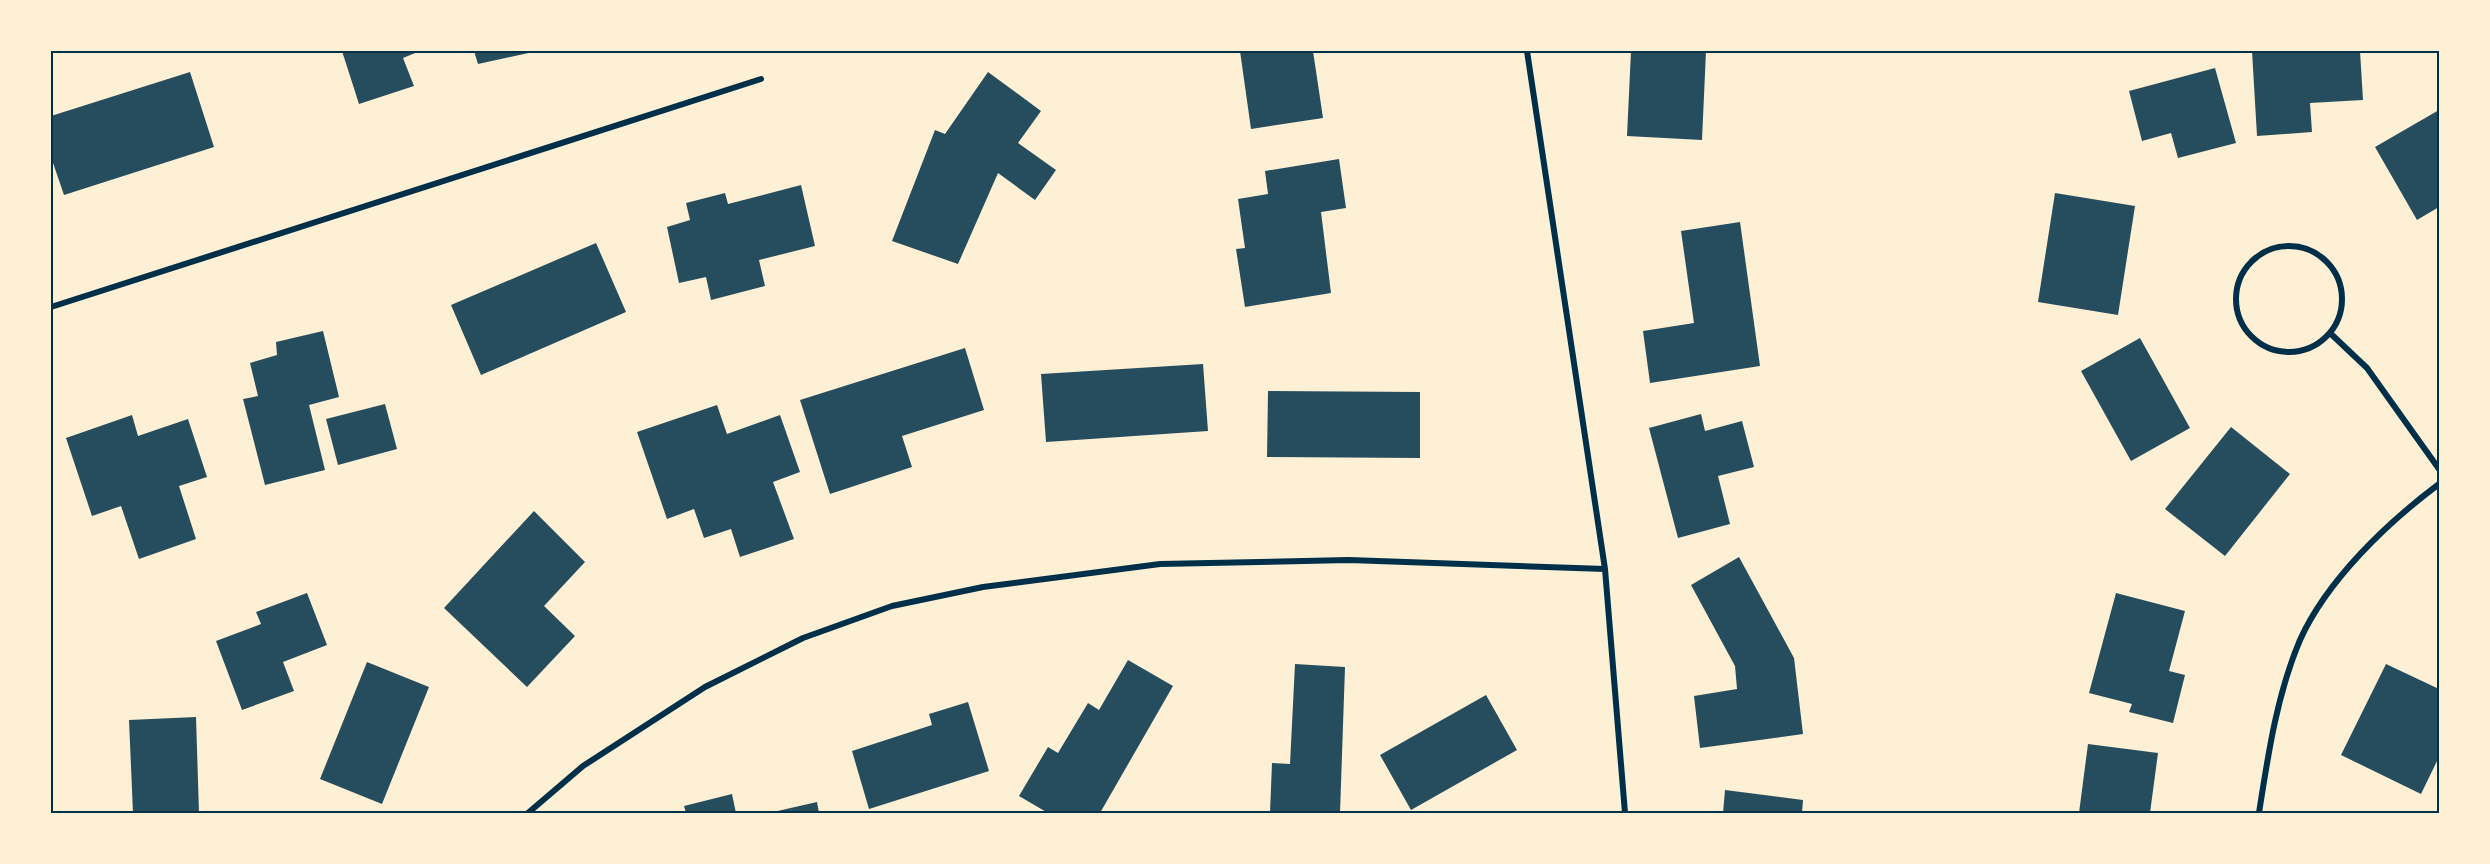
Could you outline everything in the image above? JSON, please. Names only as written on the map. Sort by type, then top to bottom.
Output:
[{"type":"street","points":[[1527,51],[1605,569],[1625,813]]},
{"type":"street","points":[[51,307],[761,79]]},
{"type":"street","points":[[2285,246],[2303,248],[2319,255],[2332,267],[2340,283],[2342,300],[2339,318],[2330,333],[2317,344],[2301,351],[2283,352],[2267,348],[2252,338],[2242,324],[2236,308],[2236,290],[2242,274],[2253,260],[2268,250],[2285,246]]},
{"type":"street","points":[[2330,333],[2367,368],[2439,469]]},
{"type":"street","points":[[2259,813],[2277,712],[2301,639],[2317,610],[2346,572],[2395,520],[2439,484]]},
{"type":"street","points":[[528,813],[583,766],[705,687],[803,638],[892,606],[984,586],[1160,564],[1349,560],[1605,569]]},
{"type":"building","points":[[342,51],[420,51],[403,58],[414,86],[359,104]]},
{"type":"building","points":[[474,51],[533,51],[533,52],[478,64]]},
{"type":"building","points":[[1240,51],[1313,51],[1323,118],[1251,129]]},
{"type":"building","points":[[1631,51],[1706,51],[1702,140],[1627,136]]},
{"type":"building","points":[[2252,51],[2360,51],[2363,100],[2310,103],[2312,132],[2257,136]]},
{"type":"building","points":[[2215,68],[2236,143],[2178,158],[2171,133],[2142,141],[2129,91]]},
{"type":"building","points":[[190,72],[214,147],[64,195],[51,157],[51,116]]},
{"type":"building","points":[[988,72],[1041,111],[1018,143],[1056,170],[1035,200],[998,173],[958,264],[892,241],[935,130],[945,134]]},
{"type":"building","points":[[2439,110],[2439,207],[2417,220],[2375,147]]},
{"type":"building","points":[[1339,159],[1346,208],[1321,212],[1331,293],[1245,307],[1236,249],[1245,248],[1238,199],[1268,194],[1265,171]]},
{"type":"building","points":[[801,185],[815,246],[759,260],[765,286],[711,300],[706,277],[679,283],[667,227],[690,220],[686,203],[725,193],[728,204]]},
{"type":"building","points":[[2055,193],[2135,206],[2118,315],[2038,302]]},
{"type":"building","points":[[1740,222],[1760,366],[1650,383],[1643,331],[1694,323],[1681,231]]},
{"type":"building","points":[[596,243],[626,312],[481,375],[451,305]]},
{"type":"building","points":[[323,331],[339,397],[309,405],[325,470],[265,485],[243,399],[258,396],[250,363],[277,355],[276,342]]},
{"type":"building","points":[[2140,338],[2190,428],[2131,461],[2081,371]]},
{"type":"building","points":[[965,348],[984,410],[902,436],[912,467],[830,494],[800,400]]},
{"type":"building","points":[[1203,364],[1208,431],[1046,442],[1041,374]]},
{"type":"building","points":[[1268,391],[1420,392],[1420,458],[1267,457]]},
{"type":"building","points":[[385,404],[397,449],[338,465],[326,419]]},
{"type":"building","points":[[717,405],[727,434],[780,415],[800,472],[773,482],[794,539],[740,557],[731,529],[704,538],[694,509],[667,519],[637,432]]},
{"type":"building","points":[[1701,414],[1705,431],[1742,421],[1754,467],[1718,476],[1730,524],[1678,538],[1649,428]]},
{"type":"building","points":[[132,415],[138,436],[188,419],[207,477],[179,486],[196,539],[139,559],[121,506],[92,516],[66,438]]},
{"type":"building","points":[[2231,427],[2290,474],[2225,556],[2165,509]]},
{"type":"building","points":[[534,511],[585,562],[544,606],[575,636],[527,687],[444,608]]},
{"type":"building","points":[[1739,557],[1794,658],[1803,734],[1700,748],[1694,696],[1737,689],[1735,666],[1691,585]]},
{"type":"building","points":[[307,593],[327,645],[283,662],[294,691],[242,710],[216,641],[261,624],[256,612]]},
{"type":"building","points":[[2116,593],[2185,611],[2169,671],[2185,675],[2173,723],[2129,712],[2132,704],[2089,693]]},
{"type":"building","points":[[1128,660],[1173,686],[1100,813],[1048,813],[1019,796],[1048,747],[1058,753],[1088,703],[1099,710]]},
{"type":"building","points":[[367,662],[429,687],[382,804],[320,779]]},
{"type":"building","points":[[1295,664],[1345,667],[1340,813],[1270,813],[1272,763],[1290,764]]},
{"type":"building","points":[[2386,664],[2439,689],[2439,757],[2421,794],[2341,755]]},
{"type":"building","points":[[1486,695],[1517,750],[1411,810],[1380,755]]},
{"type":"building","points":[[968,702],[989,771],[869,809],[852,751],[932,725],[929,714]]},
{"type":"building","points":[[196,717],[199,813],[133,813],[129,720]]},
{"type":"building","points":[[2088,744],[2158,753],[2150,813],[2079,813]]},
{"type":"building","points":[[1725,790],[1803,800],[1802,813],[1723,813]]},
{"type":"building","points":[[732,794],[736,813],[686,813],[684,806]]},
{"type":"building","points":[[817,802],[819,813],[773,813],[773,812]]}]
